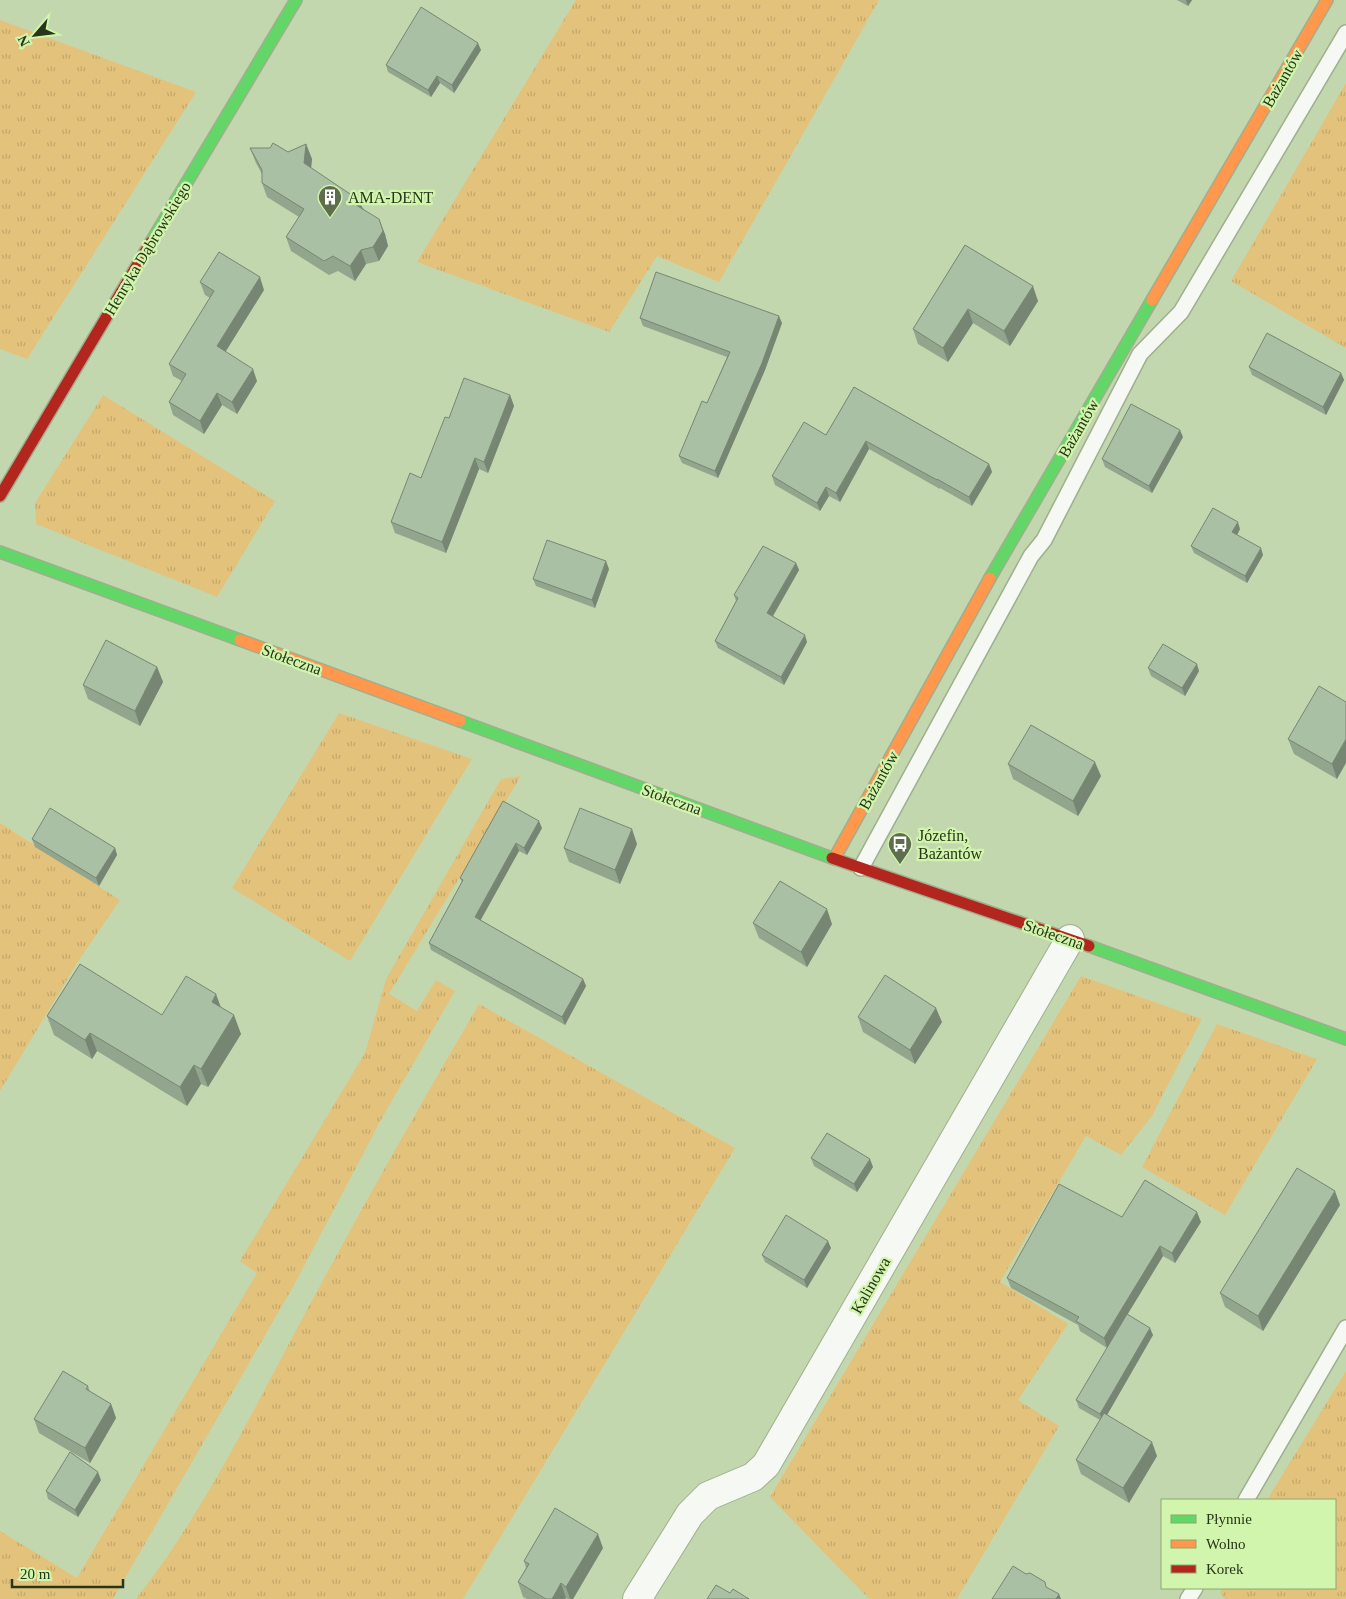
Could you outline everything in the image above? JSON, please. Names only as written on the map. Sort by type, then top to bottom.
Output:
[{"type":"street","name":"Henryka Dąbrowskiego","points":[[0,496],[296,0]]},
{"type":"street","name":"Bażantów","points":[[834,859],[995,570],[1327,0]]},
{"type":"street","name":"Stołeczna","points":[[0,552],[834,859],[1070,939],[1346,1039]]},
{"type":"street","name":"Kalinowa","points":[[637,1599],[690,1514],[708,1496],[753,1477],[766,1465],[1070,939]]},
{"type":"lane","points":[[861,868],[1031,556],[1044,540],[1140,354],[1181,312],[1346,33]]},
{"type":"lane","points":[[1247,1499],[1346,1328]]},
{"type":"green space","points":[[576,0],[879,0],[719,282],[657,256],[609,332],[417,262]]},
{"type":"green space","points":[[0,20],[196,92],[27,359],[0,349]]},
{"type":"green space","points":[[1346,83],[1346,348],[1231,281]]},
{"type":"green space","points":[[103,395],[275,501],[217,597],[36,524],[35,503]]},
{"type":"green space","points":[[339,713],[472,759],[350,961],[232,888]]},
{"type":"green space","points":[[521,776],[389,994],[417,1011],[436,980],[455,991],[382,1118],[293,1287],[113,1599],[0,1599],[0,1531],[77,1578],[257,1273],[240,1261],[365,1053],[386,979],[501,779]]},
{"type":"green space","points":[[0,823],[120,900],[79,960],[0,1091]]},
{"type":"green space","points":[[1081,976],[1202,1019],[1152,1116],[1121,1155],[1086,1136],[1000,1282],[1068,1324],[1018,1400],[1059,1426],[957,1599],[869,1599],[770,1497]]},
{"type":"green space","points":[[479,1004],[735,1148],[463,1599],[136,1599],[161,1565],[206,1495],[370,1195]]},
{"type":"green space","points":[[1217,1024],[1317,1059],[1225,1215],[1142,1167]]},
{"type":"green space","points":[[1346,1371],[1346,1599],[1226,1599],[1222,1597],[1221,1589],[1336,1589],[1336,1499],[1268,1499]]},
{"type":"building","points":[[421,7],[478,43],[452,85],[437,76],[428,90],[386,65]]},
{"type":"building","name":"AMA-DENT","points":[[273,143],[288,152],[306,144],[304,163],[359,200],[356,205],[379,219],[383,231],[373,247],[361,250],[350,266],[333,256],[324,261],[286,237],[304,209],[262,183],[262,170],[250,148],[270,148]]},
{"type":"building","points":[[965,245],[1033,286],[1004,331],[968,309],[943,348],[913,329]]},
{"type":"building","points":[[219,252],[260,277],[217,346],[253,369],[232,402],[217,393],[200,421],[169,402],[186,374],[169,364],[214,291],[200,282]]},
{"type":"building","points":[[656,272],[779,316],[762,363],[715,471],[679,456],[702,401],[707,403],[730,352],[640,318]]},
{"type":"building","points":[[1267,333],[1341,373],[1323,407],[1249,367]]},
{"type":"building","points":[[464,378],[510,395],[484,462],[475,458],[442,542],[391,522],[410,473],[421,478],[445,417],[449,418]]},
{"type":"building","points":[[854,387],[989,464],[969,497],[866,441],[836,493],[826,487],[817,503],[772,476],[804,422],[826,435]]},
{"type":"building","points":[[1131,404],[1180,430],[1149,486],[1102,459]]},
{"type":"building","points":[[1213,508],[1238,522],[1232,532],[1261,548],[1245,576],[1191,546]]},
{"type":"building","points":[[547,540],[606,561],[592,600],[533,579]]},
{"type":"building","points":[[763,546],[796,563],[767,613],[805,635],[781,677],[715,641],[738,598],[734,595]]},
{"type":"building","points":[[106,640],[157,667],[135,711],[83,685]]},
{"type":"building","points":[[1163,644],[1197,664],[1182,688],[1148,668]]},
{"type":"building","points":[[1319,686],[1346,702],[1346,739],[1332,764],[1288,739]]},
{"type":"building","points":[[1031,725],[1095,762],[1073,801],[1008,764]]},
{"type":"building","points":[[503,801],[539,821],[524,848],[516,843],[475,917],[583,979],[562,1017],[429,943],[463,880],[460,878]]},
{"type":"building","points":[[50,808],[115,848],[96,878],[32,839]]},
{"type":"building","points":[[580,808],[632,829],[615,870],[564,848]]},
{"type":"building","points":[[780,881],[827,909],[801,952],[753,923]]},
{"type":"building","points":[[80,964],[162,1015],[186,976],[216,994],[212,1002],[234,1015],[201,1069],[194,1065],[180,1087],[90,1033],[85,1040],[47,1016]]},
{"type":"building","points":[[885,975],[936,1008],[910,1050],[858,1017]]},
{"type":"building","points":[[827,1133],[870,1159],[854,1184],[811,1158]]},
{"type":"building","points":[[1297,1168],[1335,1191],[1258,1316],[1220,1293]]},
{"type":"building","points":[[1145,1180],[1197,1212],[1172,1253],[1160,1246],[1104,1338],[1076,1321],[1079,1317],[1007,1278],[1059,1184],[1122,1217]]},
{"type":"building","points":[[786,1215],[828,1241],[804,1280],[762,1255]]},
{"type":"building","points":[[1127,1314],[1150,1328],[1100,1414],[1076,1400]]},
{"type":"building","points":[[63,1371],[88,1386],[86,1389],[111,1404],[85,1448],[34,1419]]},
{"type":"building","points":[[1104,1413],[1152,1442],[1123,1488],[1076,1460]]},
{"type":"building","points":[[70,1452],[98,1472],[75,1510],[46,1491]]},
{"type":"building","points":[[555,1508],[598,1534],[566,1587],[561,1583],[552,1599],[546,1599],[518,1582],[529,1564],[524,1561]]},
{"type":"building","points":[[1013,1566],[1045,1582],[1046,1587],[1059,1594],[1056,1599],[992,1599]]},
{"type":"building","points":[[716,1585],[730,1593],[733,1589],[749,1599],[707,1599]]},
{"type":"traffic: fast","points":[[151,242],[296,0]]},
{"type":"traffic: fast","points":[[990,578],[1152,300]]},
{"type":"traffic: fast","points":[[0,552],[240,640]]},
{"type":"traffic: fast","points":[[460,721],[832,858]]},
{"type":"traffic: fast","points":[[1089,946],[1346,1039]]},
{"type":"traffic: slow","points":[[1152,300],[1327,0]]},
{"type":"traffic: slow","points":[[834,859],[990,578]]},
{"type":"traffic: slow","points":[[240,640],[460,721]]},
{"type":"traffic: jam","points":[[0,496],[151,242]]},
{"type":"traffic: jam","points":[[832,858],[1089,946]]},
{"type":"place","name":"AMA-DENT","points":[[330,218]]},
{"type":"place","name":"Józefin, Bażantów","points":[[900,865]]}]
